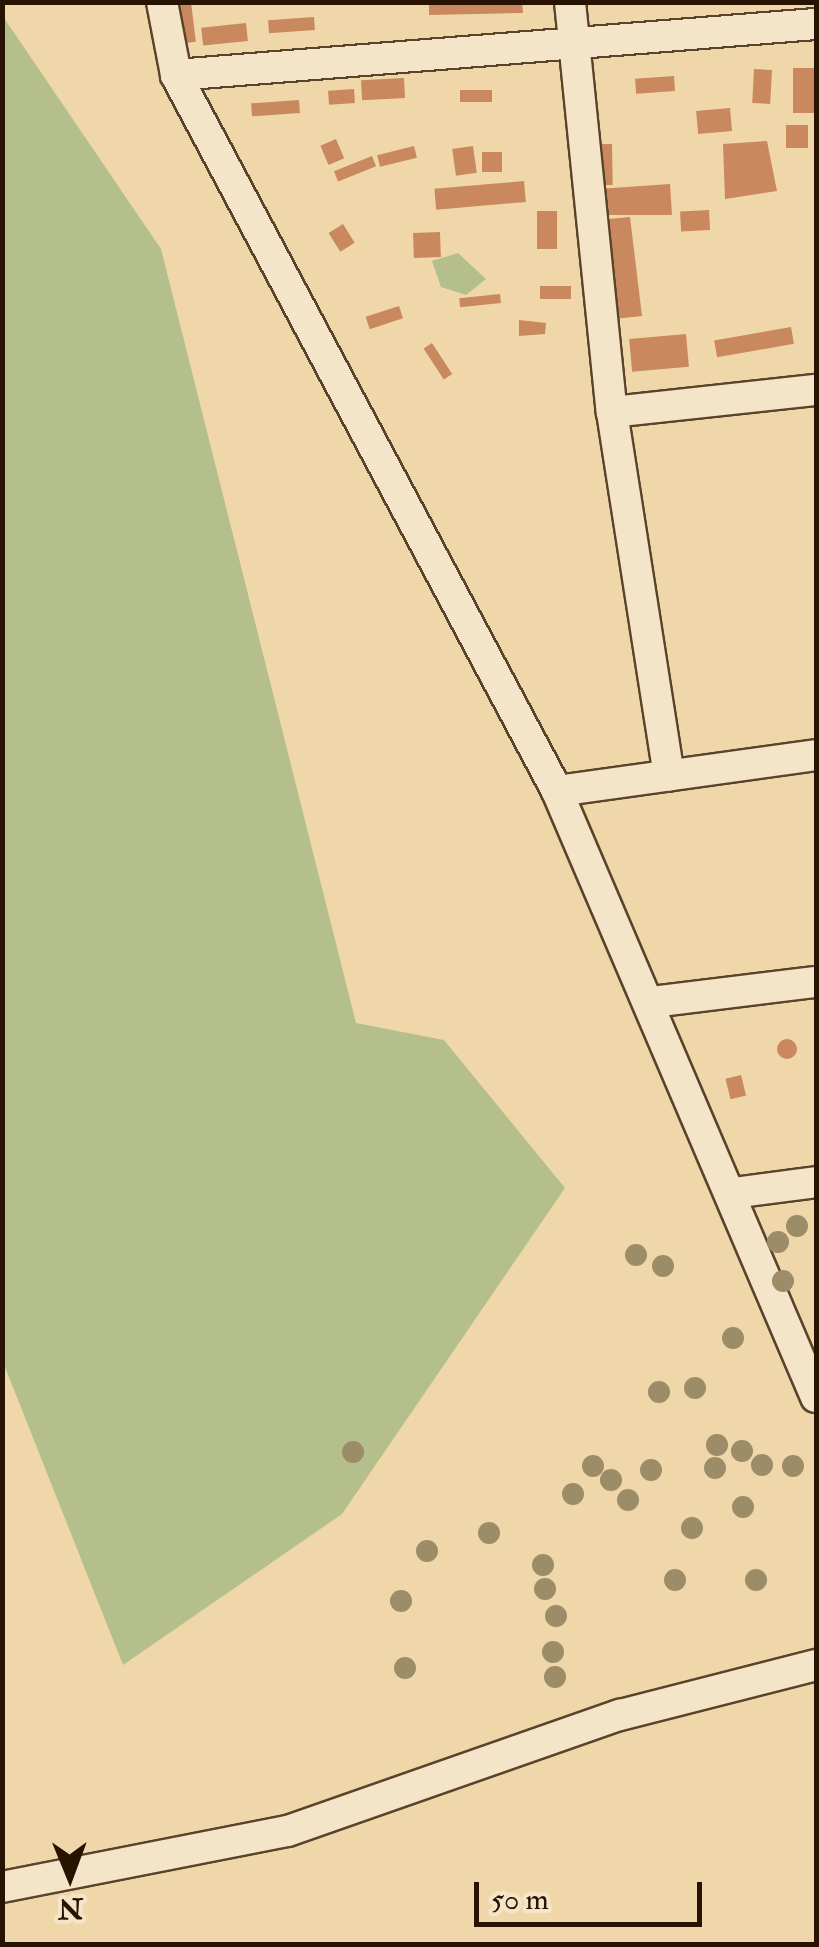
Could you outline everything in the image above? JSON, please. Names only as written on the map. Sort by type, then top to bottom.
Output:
[{"type":"street","points":[[162,2],[176,75],[557,791],[652,1002],[816,1397]]},
{"type":"street","points":[[570,2],[612,412],[669,776]]},
{"type":"street","points":[[176,75],[574,48],[816,24]]},
{"type":"street","points":[[612,412],[816,390]]},
{"type":"street","points":[[557,791],[816,755]]},
{"type":"street","points":[[652,1002],[816,982]]},
{"type":"street","points":[[733,1193],[816,1182]]},
{"type":"street","points":[[2,1887],[288,1832],[620,1715],[816,1665]]},
{"type":"green space","points":[[2,15],[161,249],[356,1023],[444,1040],[565,1188],[342,1514],[123,1665],[3,1362]]},
{"type":"green space","points":[[458,253],[486,279],[466,295],[441,287],[432,261]]},
{"type":"building","points":[[191,2],[196,42],[177,44],[172,4]]},
{"type":"building","points":[[429,2],[522,2],[523,13],[429,15]]},
{"type":"building","points":[[314,17],[315,30],[269,33],[268,20]]},
{"type":"building","points":[[246,23],[248,41],[203,46],[201,28]]},
{"type":"building","points":[[793,68],[816,68],[816,113],[793,113]]},
{"type":"building","points":[[754,69],[772,70],[770,104],[752,103]]},
{"type":"building","points":[[674,76],[675,91],[636,94],[635,79]]},
{"type":"building","points":[[404,78],[405,98],[362,100],[361,80]]},
{"type":"building","points":[[354,89],[355,103],[329,105],[328,91]]},
{"type":"building","points":[[460,90],[492,90],[492,102],[460,102]]},
{"type":"building","points":[[299,100],[300,113],[252,116],[251,103]]},
{"type":"building","points":[[730,108],[732,131],[698,134],[696,111]]},
{"type":"building","points":[[786,125],[808,125],[808,148],[786,148]]},
{"type":"building","points":[[336,139],[344,158],[329,165],[320,146]]},
{"type":"building","points":[[767,141],[777,191],[725,199],[723,144]]},
{"type":"building","points":[[592,144],[612,144],[613,185],[593,185]]},
{"type":"building","points":[[414,146],[417,158],[380,167],[377,155]]},
{"type":"building","points":[[473,146],[477,173],[456,176],[452,149]]},
{"type":"building","points":[[482,152],[502,152],[502,172],[482,172]]},
{"type":"building","points":[[372,156],[376,166],[338,182],[334,171]]},
{"type":"building","points":[[524,181],[526,202],[436,210],[434,189]]},
{"type":"building","points":[[670,184],[672,215],[597,215],[597,189]]},
{"type":"building","points":[[709,210],[710,230],[681,231],[680,212]]},
{"type":"building","points":[[537,211],[557,211],[557,249],[537,249]]},
{"type":"building","points":[[630,217],[642,316],[605,320],[598,220]]},
{"type":"building","points":[[343,224],[355,243],[340,252],[329,233]]},
{"type":"building","points":[[440,232],[441,257],[414,258],[413,233]]},
{"type":"building","points":[[540,286],[571,286],[571,299],[540,299]]},
{"type":"building","points":[[500,294],[501,303],[460,307],[459,298]]},
{"type":"building","points":[[399,306],[403,318],[370,329],[366,317]]},
{"type":"building","points":[[519,320],[546,323],[545,334],[519,336]]},
{"type":"building","points":[[791,327],[794,344],[717,357],[714,341]]},
{"type":"building","points":[[686,334],[689,367],[632,372],[629,339]]},
{"type":"building","points":[[432,343],[452,374],[444,379],[424,348]]},
{"type":"building","points":[[787,1039],[797,1049],[787,1059],[777,1049]]},
{"type":"building","points":[[741,1075],[746,1095],[731,1099],[725,1079]]}]
